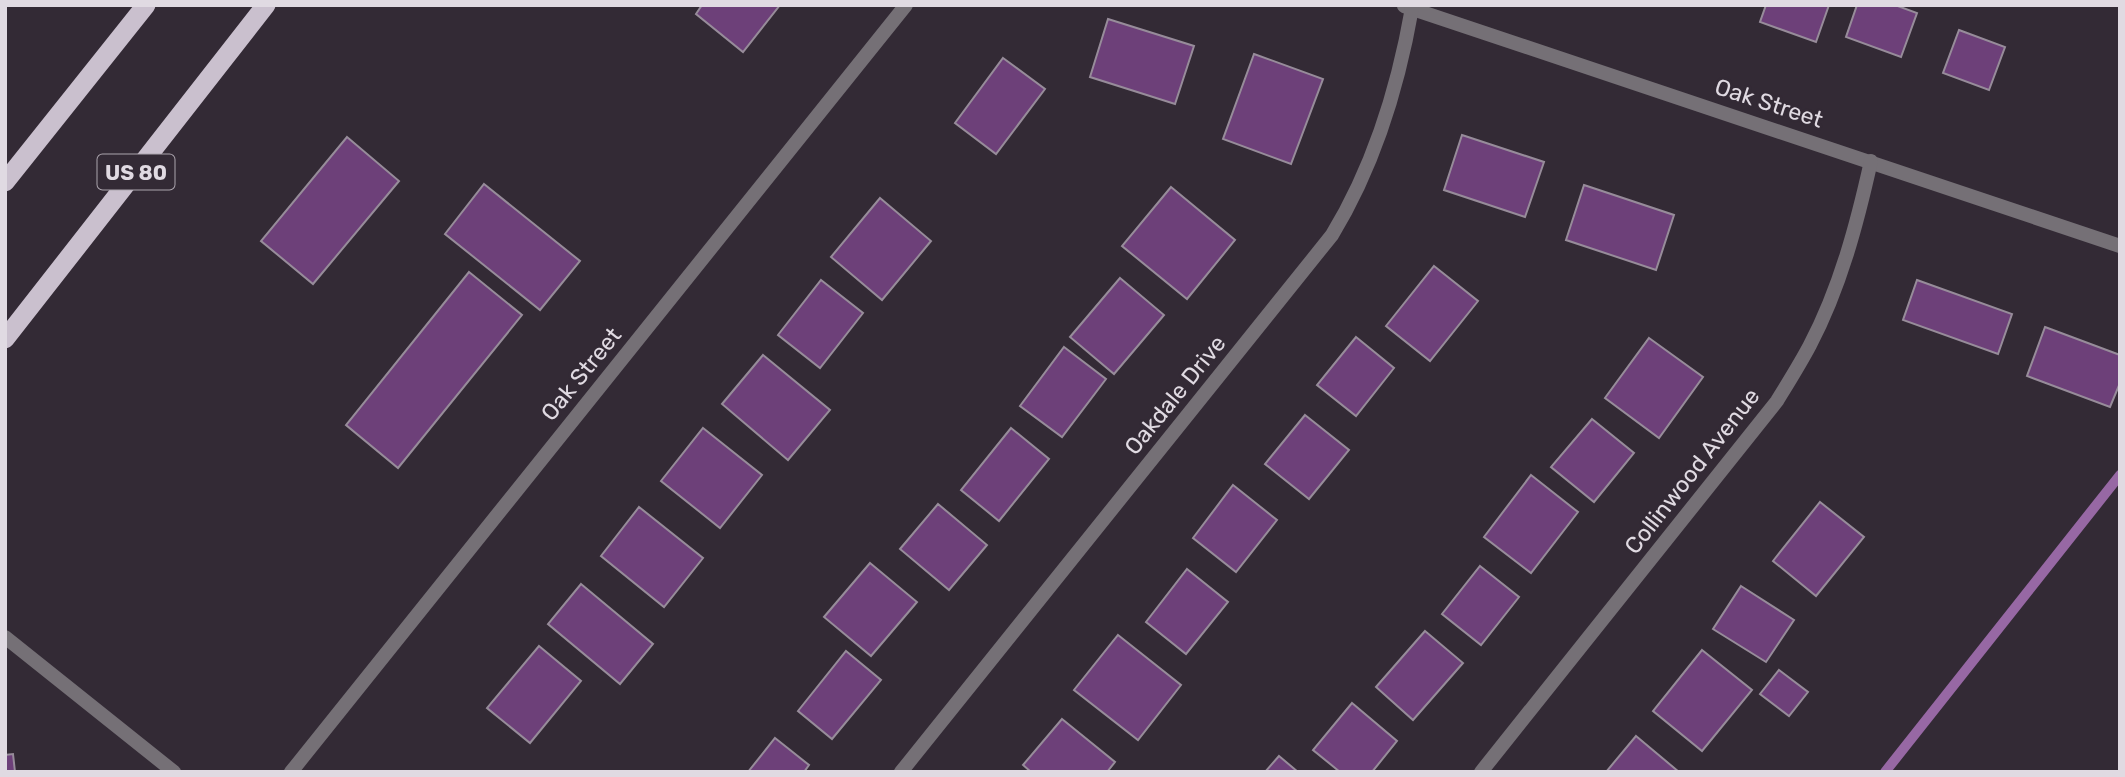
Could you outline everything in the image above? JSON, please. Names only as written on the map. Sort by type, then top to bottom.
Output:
[{"type":"highway","points":[[5,182],[146,5]]},
{"type":"highway","name":"US 80","points":[[5,339],[267,5]]},
{"type":"street","name":"Oak Street","points":[[291,772],[906,5]]},
{"type":"street","name":"Oak Street","points":[[1407,7],[2120,246]]},
{"type":"street","name":"Oakdale Drive","points":[[901,772],[1332,235],[1353,200],[1373,154],[1403,61],[1407,7]]},
{"type":"street","name":"Collinwood Avenue","points":[[1481,772],[1777,401],[1810,345],[1835,289],[1857,221],[1871,161]]},
{"type":"street","points":[[5,637],[174,772]]},
{"type":"building","points":[[702,5],[780,5],[743,52],[696,14]]},
{"type":"building","points":[[1766,5],[1829,5],[1816,42],[1760,22]]},
{"type":"building","points":[[1857,5],[1895,5],[1917,13],[1901,57],[1846,37]]},
{"type":"building","points":[[1108,19],[1194,46],[1175,104],[1090,77]]},
{"type":"building","points":[[1959,30],[2005,47],[1989,90],[1943,73]]},
{"type":"building","points":[[1254,54],[1323,79],[1291,164],[1223,139]]},
{"type":"building","points":[[1003,58],[1045,89],[996,154],[955,123]]},
{"type":"building","points":[[1462,135],[1544,162],[1525,217],[1444,190]]},
{"type":"building","points":[[347,137],[399,181],[313,284],[261,241]]},
{"type":"building","points":[[484,184],[580,261],[540,310],[445,234]]},
{"type":"building","points":[[1584,185],[1674,215],[1656,270],[1566,240]]},
{"type":"building","points":[[1171,187],[1235,240],[1187,299],[1122,246]]},
{"type":"building","points":[[880,198],[931,241],[882,300],[831,257]]},
{"type":"building","points":[[1434,266],[1478,301],[1430,361],[1386,326]]},
{"type":"building","points":[[469,272],[522,315],[398,468],[346,425]]},
{"type":"building","points":[[1120,278],[1164,315],[1114,374],[1070,337]]},
{"type":"building","points":[[821,280],[863,313],[820,368],[778,335]]},
{"type":"building","points":[[1917,280],[2012,314],[1998,354],[1903,320]]},
{"type":"building","points":[[2045,327],[2120,355],[2120,383],[2110,407],[2027,376]]},
{"type":"building","points":[[1356,337],[1394,368],[1356,416],[1317,385]]},
{"type":"building","points":[[1649,338],[1703,377],[1659,438],[1605,398]]},
{"type":"building","points":[[1064,347],[1106,379],[1062,437],[1020,406]]},
{"type":"building","points":[[763,355],[830,410],[788,460],[722,404]]},
{"type":"building","points":[[1305,415],[1349,450],[1309,499],[1265,464]]},
{"type":"building","points":[[1592,419],[1634,453],[1594,502],[1551,467]]},
{"type":"building","points":[[703,428],[762,475],[720,528],[661,481]]},
{"type":"building","points":[[1011,428],[1049,459],[999,521],[961,490]]},
{"type":"building","points":[[1531,475],[1578,512],[1531,573],[1484,537]]},
{"type":"building","points":[[1233,485],[1277,520],[1236,572],[1193,538]]},
{"type":"building","points":[[1820,502],[1864,537],[1816,596],[1773,561]]},
{"type":"building","points":[[938,504],[987,545],[949,590],[900,549]]},
{"type":"building","points":[[639,507],[703,558],[664,607],[601,556]]},
{"type":"building","points":[[870,563],[917,602],[871,656],[824,617]]},
{"type":"building","points":[[1480,566],[1519,597],[1481,645],[1442,614]]},
{"type":"building","points":[[1187,569],[1228,602],[1186,654],[1146,622]]},
{"type":"building","points":[[581,584],[653,644],[620,684],[548,624]]},
{"type":"building","points":[[1741,586],[1794,620],[1766,662],[1713,629]]},
{"type":"building","points":[[1425,631],[1463,663],[1413,720],[1376,687]]},
{"type":"building","points":[[1118,635],[1181,685],[1138,740],[1074,690]]},
{"type":"building","points":[[539,646],[581,681],[530,743],[487,708]]},
{"type":"building","points":[[1702,650],[1752,690],[1702,751],[1653,711]]},
{"type":"building","points":[[846,651],[881,680],[832,739],[798,711]]},
{"type":"building","points":[[1779,670],[1808,692],[1789,716],[1760,694]]},
{"type":"building","points":[[1352,703],[1397,741],[1372,772],[1340,772],[1313,750]]},
{"type":"building","points":[[1062,719],[1115,762],[1107,772],[1031,772],[1023,765]]},
{"type":"building","points":[[1636,736],[1679,772],[1606,772]]},
{"type":"building","points":[[775,738],[809,765],[804,772],[748,772]]},
{"type":"building","points":[[13,754],[15,772],[5,772],[5,755]]},
{"type":"building","points":[[1279,756],[1298,772],[1265,772]]},
{"type":"waterway","points":[[1885,772],[2120,475]]}]
